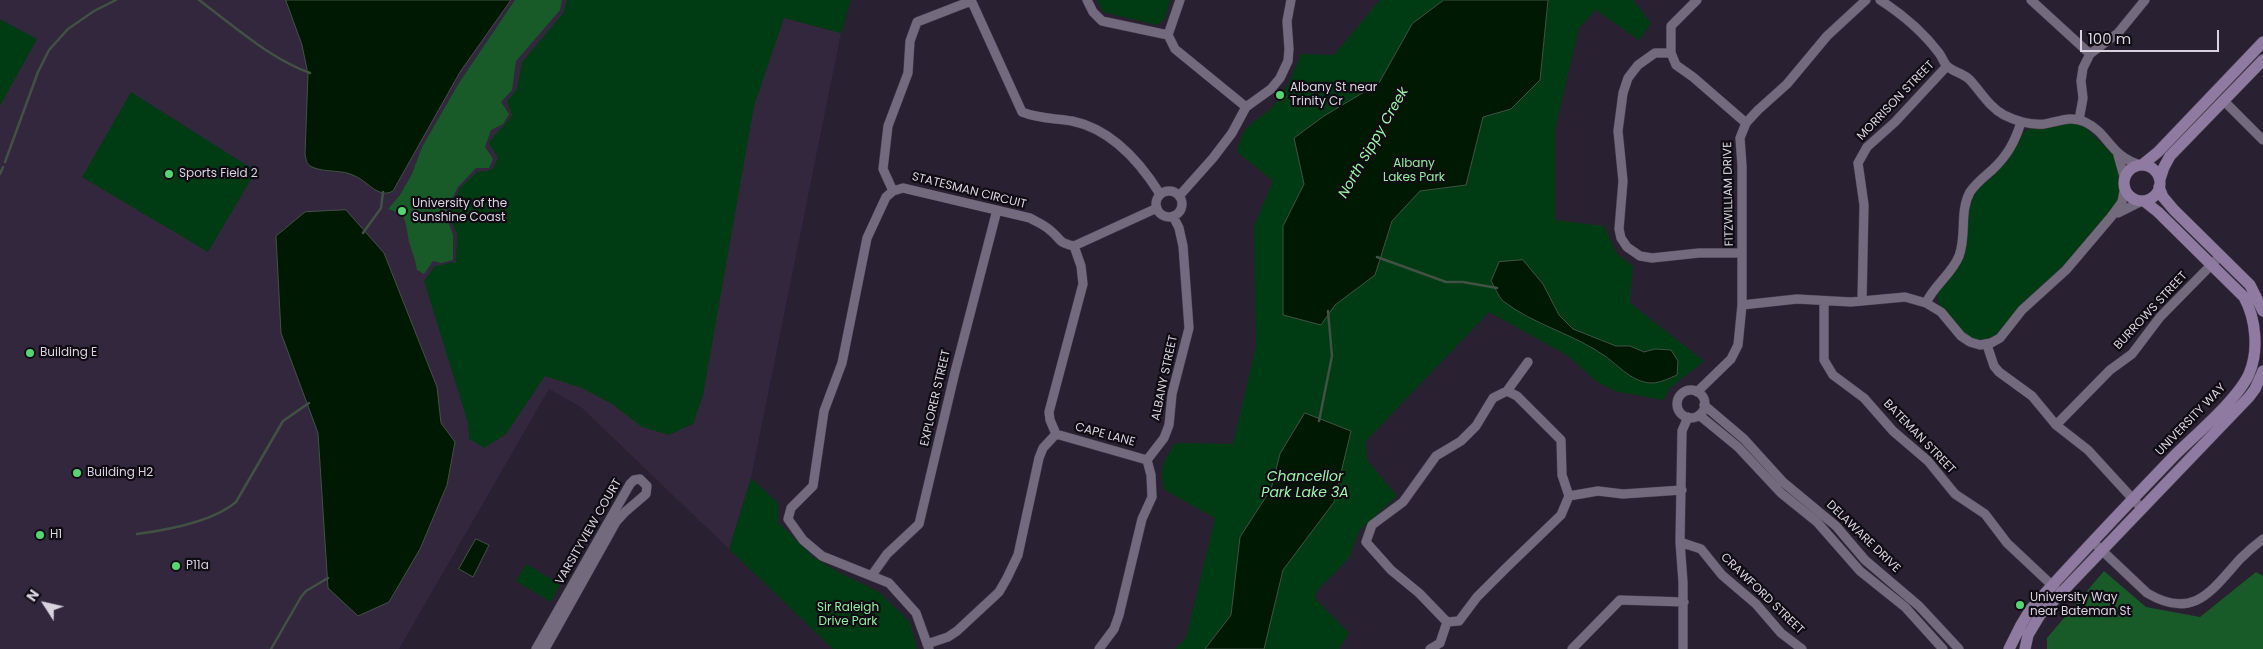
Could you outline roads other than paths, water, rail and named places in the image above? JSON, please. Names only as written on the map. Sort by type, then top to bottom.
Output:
[{"type":"street","points":[[1087,0],[1102,21],[1168,36]]},
{"type":"street","points":[[1180,0],[1168,36],[1175,49],[1246,106]]},
{"type":"street","points":[[1180,195],[1213,158],[1232,133],[1246,106],[1275,85],[1284,70],[1290,49],[1287,21],[1291,0]]},
{"type":"street","points":[[1696,0],[1671,26],[1671,53],[1676,65],[1693,77],[1746,123],[1787,84],[1827,36],[1866,0]]},
{"type":"street","points":[[1880,0],[1901,13],[1939,53],[1947,66],[1968,78],[1988,103],[1999,112],[2021,122],[2041,124],[2066,119],[2079,120],[2093,127],[2118,155],[2128,162],[2153,169],[2168,204],[2250,285],[2263,310]]},
{"type":"street","points":[[2031,0],[2090,54]]},
{"type":"street","points":[[2079,120],[2083,98],[2081,81],[2083,68],[2090,54],[2118,32],[2145,0]]},
{"type":"street","points":[[1157,208],[1074,246],[1082,266],[1083,284],[1049,412],[1056,434],[1043,448],[1039,458],[1018,555],[998,592],[957,631],[928,647],[916,614],[889,583],[822,556],[803,540],[788,519],[791,508],[813,486],[824,411],[842,362],[867,238],[886,197],[893,191],[883,169],[888,126],[908,73],[910,41],[916,22],[971,1],[1022,112],[1037,118],[1073,122],[1106,134],[1137,164],[1160,194]]},
{"type":"street","points":[[1742,304],[1797,299],[1862,301],[1905,296],[1926,303],[1945,315],[1965,340],[1973,344],[1987,344],[2000,338],[2022,310],[2062,274],[2111,217],[2122,202],[2125,183],[2131,169],[2141,165],[2263,42]]},
{"type":"street","points":[[1671,53],[1655,53],[1643,61],[1632,71],[1622,93],[1618,131],[1623,181],[1619,229],[1621,238],[1627,247],[1640,256],[1652,258],[1699,253],[1742,253]]},
{"type":"street","points":[[2111,217],[2154,196],[2160,183],[2164,166],[2170,156],[2263,60]]},
{"type":"street","name":"MORRISON STREET","points":[[1862,301],[1864,206],[1858,163],[1867,147],[1895,122],[1947,66]]},
{"type":"street","points":[[2215,92],[2263,140]]},
{"type":"street","points":[[1926,303],[1934,288],[1952,269],[1958,258],[1963,244],[1964,209],[1970,194],[2010,149],[2015,141],[2021,122]]},
{"type":"street","name":"FITZWILLIAM DRIVE","points":[[1697,392],[1731,359],[1738,345],[1742,304],[1742,166],[1740,138],[1746,123]]},
{"type":"street","points":[[2118,155],[2125,183],[2131,197],[2143,201]]},
{"type":"street","name":"STATESMAN CIRCUIT","points":[[893,191],[903,188],[1030,218],[1053,232],[1061,243],[1074,246]]},
{"type":"street","points":[[1171,190],[1180,195],[1182,206],[1178,214],[1173,216],[1163,215],[1157,208],[1156,201],[1160,194],[1171,190]]},
{"type":"street","name":"UNIVERSITY WAY","points":[[2025,649],[2028,635],[2034,623],[2056,590],[2093,542],[2132,499],[2237,392],[2250,369],[2254,346],[2252,319],[2248,305],[2236,288],[2212,264],[2143,201]]},
{"type":"street","name":"EXPLORER STREET","points":[[872,576],[886,554],[919,524],[955,372],[997,210]]},
{"type":"street","name":"ALBANY STREET","points":[[1148,460],[1164,438],[1169,425],[1172,394],[1189,328],[1183,246],[1179,228],[1173,216]]},
{"type":"street","name":"BURROWS STREET","points":[[2056,425],[2110,370],[2132,354],[2160,317],[2220,256]]},
{"type":"street","name":"BATEMAN STREET","points":[[1824,301],[1824,360],[1834,375],[1864,398],[1893,431],[1928,461],[1955,494],[1985,514],[2007,543],[2056,590]]},
{"type":"street","points":[[1987,344],[1994,366],[1999,372],[2032,396],[2056,425],[2088,450],[2142,509]]},
{"type":"street","points":[[1447,622],[1419,593],[1391,570],[1366,542],[1372,526],[1402,502],[1436,456],[1461,441],[1476,426],[1494,398],[1507,392],[1528,362]]},
{"type":"street","points":[[2250,369],[2263,372]]},
{"type":"street","name":"UNIVERSITY WAY","points":[[2009,649],[2027,614],[2102,550],[2142,509],[2250,397],[2263,372]]},
{"type":"street","points":[[1447,622],[1459,621],[1477,597],[1561,515],[1569,496],[1562,475],[1561,440],[1517,396],[1507,392]]},
{"type":"street","points":[[1684,392],[1697,392],[1702,396],[1704,405],[1699,415],[1688,418],[1678,409],[1678,400],[1684,392]]},
{"type":"street","name":"DELAWARE DRIVE","points":[[1704,405],[1744,439],[1783,482],[1836,526],[1865,560],[1919,606],[1959,649]]},
{"type":"street","name":"DELAWARE DRIVE","points":[[1699,415],[1738,447],[1773,487],[1817,522],[1860,571],[1905,607],[1943,649]]},
{"type":"street","points":[[1683,649],[1684,602],[1680,546],[1682,431],[1688,418]]},
{"type":"street","name":"CAPE LANE","points":[[1056,434],[1148,460]]},
{"type":"street","points":[[1099,649],[1114,629],[1120,615],[1142,519],[1152,498],[1148,460]]},
{"type":"street","name":"VARSITYVIEW COURT","points":[[536,649],[563,609],[614,520],[630,484],[634,480],[640,479],[647,486],[646,494],[614,520]]},
{"type":"street","points":[[1569,496],[1598,490],[1623,494],[1682,490]]},
{"type":"street","points":[[2093,542],[2147,593],[2156,599],[2188,603],[2198,601],[2209,594],[2242,556],[2263,538]]},
{"type":"street","name":"CRAWFORD STREET","points":[[1680,546],[1700,548],[1722,575],[1756,604],[1781,633],[1802,649]]},
{"type":"street","points":[[1572,649],[1620,600],[1684,602]]},
{"type":"street","name":"VARSITYVIEW COURT","points":[[545,649],[563,609]]},
{"type":"street","points":[[1430,649],[1440,643],[1447,622]]},
{"type":"water","points":[[286,0],[511,0],[460,72],[393,191],[383,193],[345,172],[317,169],[307,163],[305,154],[308,74],[302,45]]},
{"type":"water","points":[[1444,0],[1548,0],[1540,80],[1511,109],[1483,117],[1466,185],[1420,191],[1392,221],[1375,275],[1335,305],[1321,325],[1283,315],[1283,226],[1304,184],[1294,138],[1324,116],[1379,83],[1412,24]]},
{"type":"water","points":[[346,210],[384,253],[437,387],[441,423],[455,442],[447,485],[420,549],[389,602],[358,616],[328,588],[318,433],[281,333],[276,236],[305,212]]},
{"type":"water","points":[[1523,260],[1543,284],[1559,315],[1573,329],[1616,346],[1630,346],[1644,352],[1655,349],[1671,350],[1678,361],[1677,375],[1655,383],[1639,380],[1632,377],[1593,348],[1528,317],[1503,301],[1491,281],[1499,262]]},
{"type":"water","name":"Chancellor Park Lake 3A","points":[[1305,413],[1351,431],[1334,502],[1283,570],[1264,649],[1205,649],[1231,615],[1240,537],[1271,489],[1280,454]]},
{"type":"water","points":[[476,539],[489,545],[473,577],[459,569]]},
{"type":"waterway","points":[[5,162],[38,72],[49,50],[68,29],[94,11],[116,0]]},
{"type":"waterway","points":[[199,0],[266,50],[295,67],[310,73]]},
{"type":"waterway","points":[[0,174],[3,167]]},
{"type":"waterway","points":[[363,233],[381,208],[383,192]]},
{"type":"waterway","points":[[1377,257],[1446,282],[1463,282],[1497,288]]},
{"type":"waterway","name":"North Sippy Creek","points":[[1319,421],[1332,356],[1328,311]]},
{"type":"waterway","points":[[137,534],[202,520],[215,515],[236,502],[283,421],[309,403]]},
{"type":"waterway","points":[[271,649],[301,597],[306,591],[328,578]]},
{"type":"place","name":"Albany St near Trinity Cr","points":[[1280,95]]},
{"type":"place","name":"Sports Field 2","points":[[169,174]]},
{"type":"place","name":"University of the Sunshine Coast","points":[[402,211]]},
{"type":"place","name":"Building E","points":[[30,353]]},
{"type":"place","name":"Building H2","points":[[77,473]]},
{"type":"place","name":"H1","points":[[40,535]]},
{"type":"place","name":"P11a","points":[[176,566]]},
{"type":"place","name":"University Way near Bateman St","points":[[2020,605]]},
{"type":"park label","name":"Albany Lakes Park","points":[[1414,171]]},
{"type":"park label","name":"Sir Raleigh Drive Park","points":[[848,615]]}]
